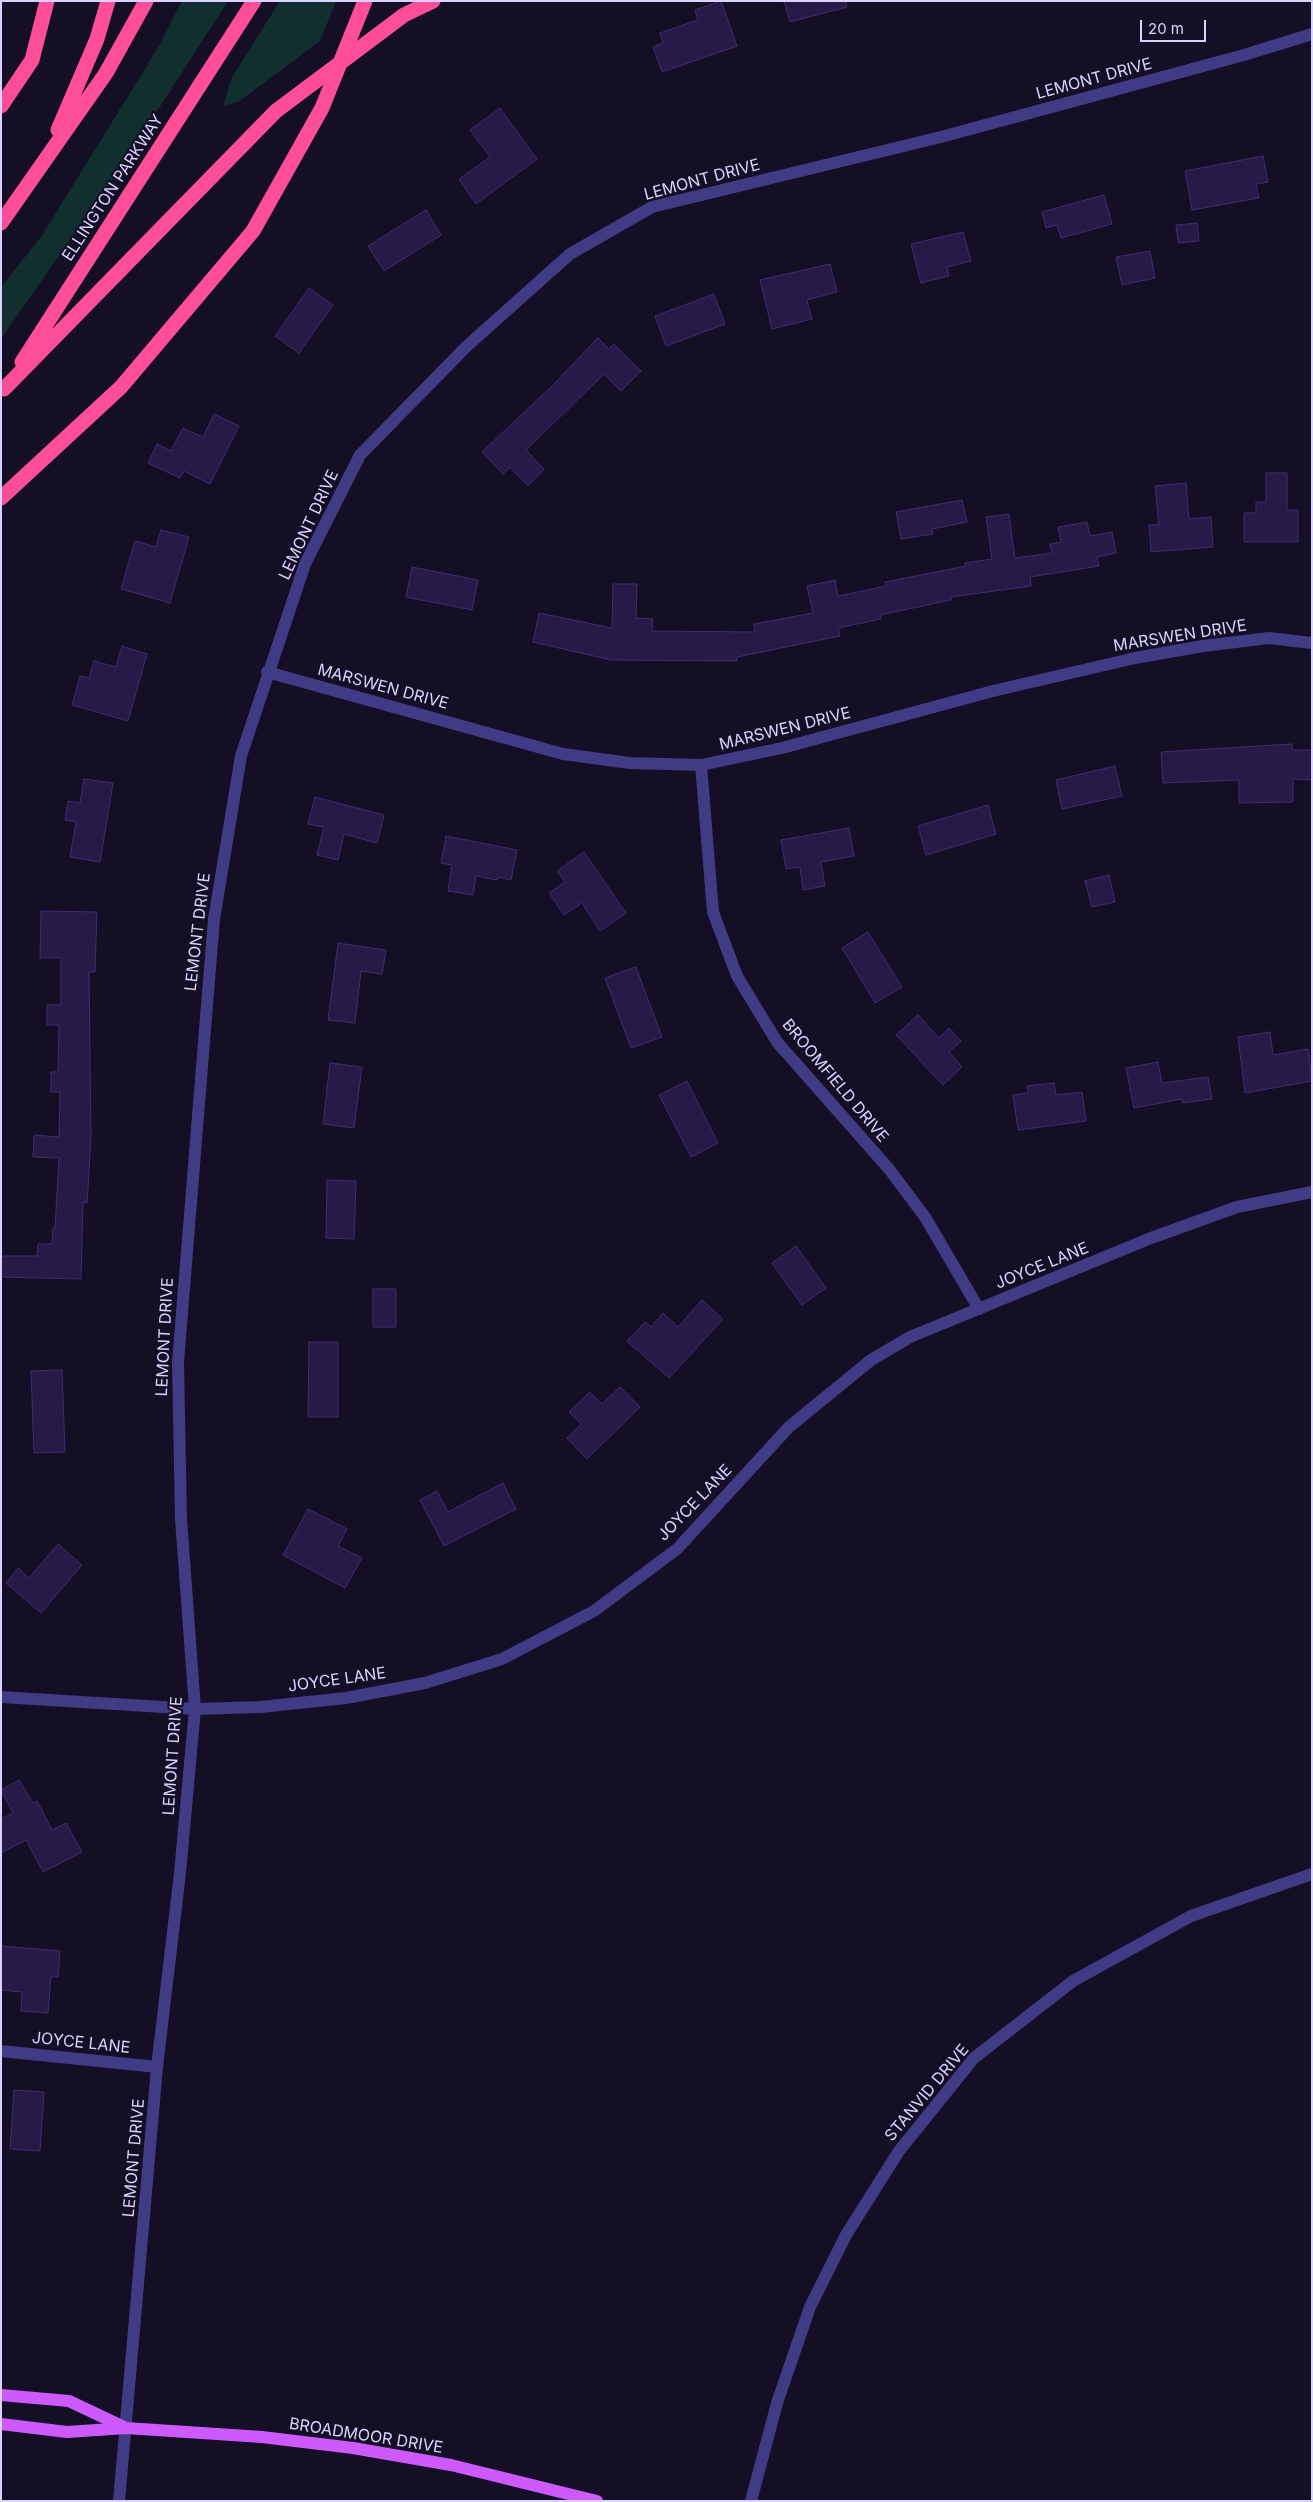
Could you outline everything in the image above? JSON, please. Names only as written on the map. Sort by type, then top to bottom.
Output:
[{"type":"highway","points":[[1,106],[32,60],[47,1]]},
{"type":"highway","points":[[44,161],[97,39],[108,1]]},
{"type":"highway","points":[[1,223],[106,73],[146,1]]},
{"type":"highway","name":"ELLINGTON PARKWAY","points":[[3,391],[254,1]]},
{"type":"highway","points":[[1,498],[121,387],[253,231],[322,108],[365,1]]},
{"type":"highway","points":[[3,391],[276,111],[404,16],[433,1]]},
{"type":"main road","name":"BROADMOOR DRIVE","points":[[1,2395],[69,2401],[126,2428]]},
{"type":"main road","name":"BROADMOOR DRIVE","points":[[1,2424],[67,2432],[126,2428],[262,2437],[353,2448],[451,2465],[597,2501]]},
{"type":"street","name":"LEMONT DRIVE","points":[[119,2501],[157,2067],[180,1873],[194,1709],[181,1519],[178,1362],[214,919],[241,756],[267,672],[305,564],[360,455],[467,346],[570,254],[652,207],[941,137],[1312,34]]},
{"type":"street","name":"MARSWEN DRIVE","points":[[267,672],[563,754],[630,762],[701,765],[782,748],[993,691],[1135,658],[1203,646],[1269,638],[1312,643]]},
{"type":"street","name":"BROOMFIELD DRIVE","points":[[701,765],[713,912],[738,976],[777,1042],[888,1169],[925,1218],[979,1309]]},
{"type":"street","name":"JOYCE LANE","points":[[1,1697],[194,1709],[261,1707],[346,1698],[425,1683],[502,1659],[594,1611],[677,1548],[789,1427],[871,1360],[910,1337],[1151,1238],[1236,1207],[1312,1192]]},
{"type":"street","name":"STANVID DRIVE","points":[[751,2501],[778,2403],[810,2307],[842,2243],[899,2151],[974,2058],[1073,1980],[1192,1916],[1312,1874]]},
{"type":"street","name":"JOYCE LANE","points":[[1,2051],[157,2067]]},
{"type":"green space","points":[[182,1],[228,1],[127,158],[1,339],[1,287],[41,237],[159,46]]},
{"type":"green space","points":[[280,1],[336,1],[320,41],[238,102],[223,106],[232,77]]},
{"type":"building","points":[[721,1],[737,46],[662,72],[653,47],[663,43],[660,33],[698,20],[695,10]]},
{"type":"building","points":[[784,1],[846,1],[847,7],[790,22]]},
{"type":"building","points":[[500,108],[537,159],[476,204],[459,179],[490,157],[470,130]]},
{"type":"building","points":[[1263,156],[1268,182],[1256,184],[1259,198],[1192,210],[1185,171]]},
{"type":"building","points":[[1104,195],[1112,224],[1061,238],[1057,225],[1046,228],[1042,212]]},
{"type":"building","points":[[426,210],[441,235],[384,271],[368,246]]},
{"type":"building","points":[[1197,223],[1199,241],[1178,243],[1176,225]]},
{"type":"building","points":[[963,232],[971,261],[947,267],[949,276],[921,283],[911,244]]},
{"type":"building","points":[[1150,251],[1155,278],[1122,285],[1116,257]]},
{"type":"building","points":[[830,264],[837,292],[807,300],[812,319],[772,329],[760,280]]},
{"type":"building","points":[[309,288],[333,305],[299,353],[275,336]]},
{"type":"building","points":[[714,294],[725,324],[666,346],[655,316]]},
{"type":"building","points":[[598,338],[609,349],[614,344],[641,371],[621,391],[604,374],[526,450],[544,469],[528,486],[510,467],[503,474],[482,452],[551,387]]},
{"type":"building","points":[[214,414],[239,426],[210,484],[184,471],[180,478],[148,463],[157,444],[171,451],[183,428],[203,437]]},
{"type":"building","points":[[1266,473],[1287,473],[1287,510],[1298,510],[1298,542],[1244,542],[1244,513],[1256,513],[1256,502],[1266,502]]},
{"type":"building","points":[[1186,483],[1189,519],[1211,517],[1213,547],[1151,552],[1149,525],[1159,525],[1155,486]]},
{"type":"building","points":[[962,500],[967,522],[932,529],[933,534],[901,539],[896,512]]},
{"type":"building","points":[[1009,514],[1015,558],[1052,553],[1050,544],[1061,542],[1058,527],[1087,522],[1090,536],[1112,532],[1116,553],[1097,557],[1099,566],[1030,577],[1031,586],[951,597],[951,600],[880,615],[881,619],[838,628],[840,636],[737,657],[737,661],[611,660],[533,642],[539,613],[612,628],[613,584],[637,584],[636,618],[653,619],[652,631],[755,632],[754,624],[813,613],[807,586],[835,580],[838,596],[886,586],[885,582],[966,566],[965,563],[992,559],[986,517]]},
{"type":"building","points":[[161,530],[189,537],[170,603],[121,589],[135,541],[156,547]]},
{"type":"building","points":[[412,567],[478,580],[472,610],[406,597]]},
{"type":"building","points":[[122,646],[147,654],[128,721],[72,705],[80,676],[89,678],[94,661],[116,667]]},
{"type":"building","points":[[1292,744],[1292,750],[1312,750],[1312,780],[1293,779],[1293,802],[1239,803],[1239,780],[1163,783],[1161,752]]},
{"type":"building","points":[[1115,766],[1122,796],[1062,809],[1056,780]]},
{"type":"building","points":[[84,779],[113,783],[100,862],[70,857],[76,822],[65,820],[68,801],[80,803]]},
{"type":"building","points":[[315,797],[384,815],[377,843],[344,834],[338,860],[317,855],[324,827],[308,824]]},
{"type":"building","points":[[988,805],[996,834],[926,855],[918,826]]},
{"type":"building","points":[[849,828],[854,856],[821,862],[825,886],[803,890],[800,867],[786,869],[781,840]]},
{"type":"building","points":[[446,836],[517,850],[511,880],[498,877],[497,880],[476,876],[473,895],[448,891],[452,865],[441,863]]},
{"type":"building","points":[[584,852],[626,913],[600,931],[582,903],[564,915],[549,893],[565,882],[557,871]]},
{"type":"building","points":[[1109,875],[1115,902],[1092,907],[1085,881]]},
{"type":"building","points":[[41,911],[97,912],[95,972],[89,972],[91,1138],[87,1203],[83,1202],[81,1279],[1,1277],[1,1256],[37,1256],[38,1244],[52,1244],[53,1228],[55,1228],[59,1158],[33,1157],[34,1135],[59,1137],[60,1092],[51,1092],[51,1072],[58,1072],[59,1025],[47,1025],[47,1005],[61,1005],[61,958],[40,958]]},
{"type":"building","points":[[868,932],[902,987],[875,1003],[842,948]]},
{"type":"building","points":[[338,943],[386,950],[382,974],[361,971],[355,1023],[328,1020]]},
{"type":"building","points":[[636,967],[662,1037],[631,1048],[605,978]]},
{"type":"building","points":[[918,1015],[939,1038],[949,1028],[961,1041],[949,1052],[962,1067],[943,1085],[896,1035]]},
{"type":"building","points":[[1270,1032],[1273,1055],[1308,1049],[1312,1081],[1245,1093],[1238,1037]]},
{"type":"building","points":[[1158,1062],[1162,1083],[1208,1077],[1212,1099],[1183,1103],[1182,1099],[1134,1108],[1126,1068]]},
{"type":"building","points":[[330,1063],[362,1067],[354,1128],[323,1124]]},
{"type":"building","points":[[687,1081],[718,1143],[691,1157],[659,1095]]},
{"type":"building","points":[[1054,1083],[1056,1095],[1082,1092],[1086,1121],[1018,1130],[1013,1095],[1028,1093],[1027,1086]]},
{"type":"building","points":[[327,1180],[356,1181],[354,1239],[326,1238]]},
{"type":"building","points":[[796,1246],[826,1288],[802,1305],[772,1263]]},
{"type":"building","points":[[373,1289],[396,1289],[396,1327],[373,1327]]},
{"type":"building","points":[[702,1300],[723,1319],[669,1378],[627,1341],[645,1322],[651,1327],[663,1313],[678,1327]]},
{"type":"building","points":[[309,1342],[338,1342],[338,1417],[308,1417]]},
{"type":"building","points":[[62,1370],[65,1452],[34,1453],[31,1371]]},
{"type":"building","points":[[620,1387],[640,1407],[587,1459],[567,1438],[581,1424],[569,1412],[590,1392],[602,1404]]},
{"type":"building","points":[[503,1483],[516,1509],[444,1546],[420,1500],[437,1491],[448,1512]]},
{"type":"building","points":[[308,1509],[347,1529],[338,1546],[362,1558],[345,1588],[283,1555]]},
{"type":"building","points":[[58,1544],[82,1565],[41,1613],[6,1583],[18,1568],[29,1578]]},
{"type":"building","points":[[19,1780],[33,1803],[37,1801],[52,1830],[66,1823],[82,1852],[43,1872],[26,1840],[1,1853],[1,1819],[13,1813],[1,1790]]},
{"type":"building","points":[[1,1946],[60,1951],[58,1977],[51,1977],[48,2013],[21,2011],[22,1992],[1,1990]]},
{"type":"building","points":[[14,2090],[44,2092],[40,2151],[10,2149]]}]
